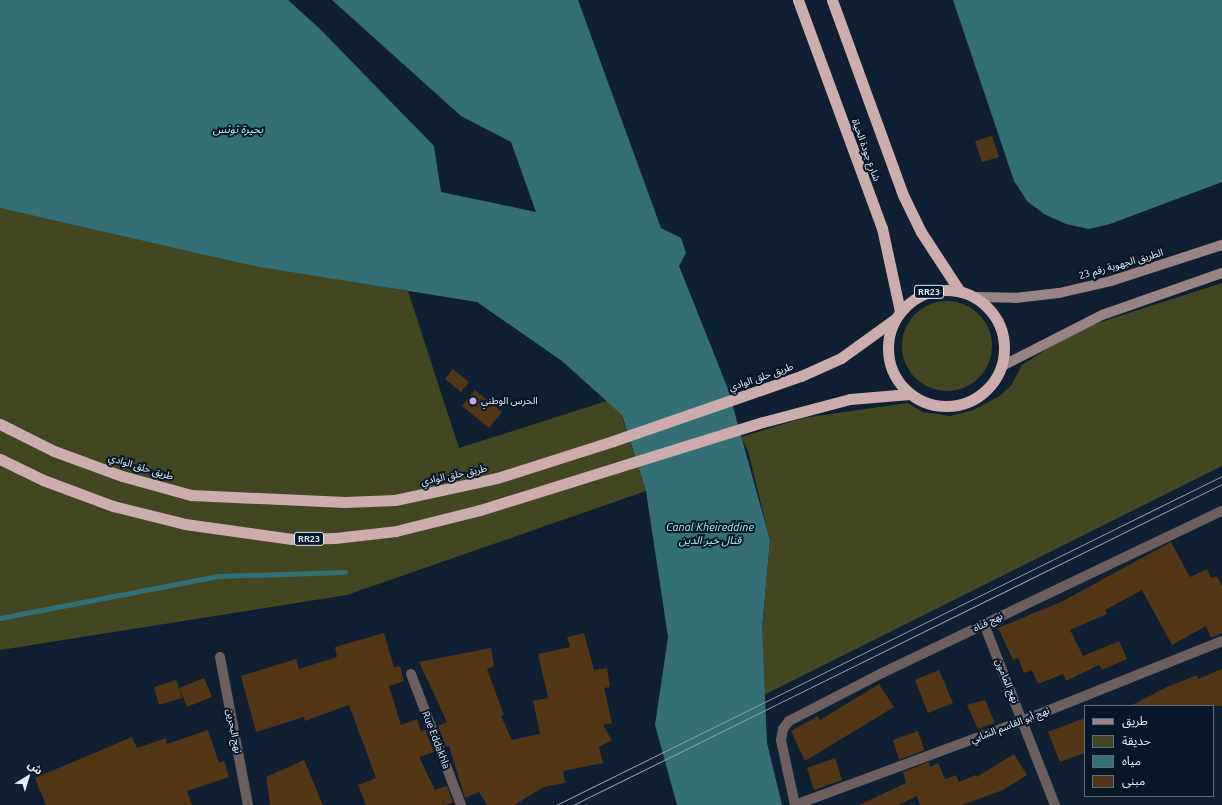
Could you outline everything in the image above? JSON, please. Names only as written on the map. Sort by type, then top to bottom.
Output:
[{"type":"highway","name":"شارع جودة الحياة","points":[[798,0],[882,228],[897,315]]},
{"type":"highway","name":"شارع جودة الحياة","points":[[832,0],[903,195],[921,232],[959,290]]},
{"type":"highway","name":"الطريق الجهوية رقم 23","points":[[943,289],[959,290],[976,297],[991,310],[1001,327],[1005,346],[1002,366],[994,382],[980,396],[963,404],[945,406],[926,403],[910,394],[896,378],[888,359],[888,339],[897,315],[912,300],[926,292],[943,289]]},
{"type":"highway","name":"طريق حلق الوادي","points":[[0,424],[68,456],[122,476],[190,495],[345,502],[395,500],[497,478],[613,442],[801,376],[841,358],[897,315]]},
{"type":"highway","name":"RR23","points":[[0,459],[43,480],[113,506],[185,524],[292,539],[396,531],[480,510],[621,468],[763,422],[850,399],[910,394]]},
{"type":"main road","name":"الطريق الجهوية رقم 23","points":[[976,297],[1015,298],[1059,293],[1110,281],[1222,245]]},
{"type":"main road","points":[[1002,366],[1102,315],[1222,273]]},
{"type":"street","name":"نهج قناة","points":[[795,805],[784,756],[782,733],[789,721],[984,624],[1222,511]]},
{"type":"street","name":"نهج المامون","points":[[984,624],[1055,805]]},
{"type":"street","name":"نهج أبو القاسم الشابي","points":[[795,805],[1022,721],[1222,641]]},
{"type":"street","name":"نهج البحرين","points":[[220,657],[248,805]]},
{"type":"street","name":"Rue Eddakhla","points":[[411,674],[461,805]]},
{"type":"green space","points":[[0,208],[254,265],[408,291],[459,448],[616,398],[646,491],[347,595],[0,650]]},
{"type":"green space","points":[[1222,283],[1222,466],[756,699],[770,540],[748,451],[741,437],[803,418],[907,403],[923,412],[950,416],[973,410],[998,397],[1011,386],[1022,365],[1076,330]]},
{"type":"green space","points":[[947,301],[956,302],[972,309],[984,321],[991,337],[991,355],[984,371],[972,383],[956,390],[947,391],[938,390],[922,383],[910,371],[903,355],[902,346],[903,337],[910,321],[922,309],[938,302]]},
{"type":"water","name":"بحيرة تونس","points":[[0,0],[288,0],[319,28],[434,146],[441,192],[536,212],[511,142],[461,116],[332,0],[578,0],[661,228],[681,238],[686,253],[679,266],[728,389],[770,540],[762,629],[767,743],[782,805],[677,805],[655,725],[668,637],[646,491],[622,415],[562,361],[477,302],[254,266],[0,208]]},
{"type":"water","points":[[953,0],[1222,0],[1222,182],[1110,224],[1089,229],[1066,224],[1044,214],[1027,201],[1014,181]]},
{"type":"building","points":[[992,136],[999,157],[982,162],[975,141]]},
{"type":"building","points":[[453,369],[469,382],[461,392],[445,379]]},
{"type":"building","points":[[475,390],[502,412],[489,428],[462,406]]},
{"type":"building","points":[[1171,542],[1190,577],[1207,569],[1211,578],[1217,576],[1222,586],[1222,633],[1211,638],[1206,626],[1172,645],[1142,590],[1105,610],[1107,614],[1070,630],[1083,656],[1119,641],[1127,659],[1102,670],[1099,665],[1066,681],[1063,674],[1038,684],[1032,670],[1024,673],[1018,658],[1013,660],[998,628],[1063,601]]},
{"type":"building","points":[[384,633],[394,667],[400,666],[404,681],[389,686],[401,725],[417,719],[421,732],[425,730],[434,752],[419,757],[435,790],[447,786],[453,802],[446,805],[366,805],[358,785],[376,778],[349,705],[305,721],[304,717],[256,732],[241,676],[296,659],[299,669],[337,657],[335,647]]},
{"type":"building","points":[[584,633],[594,670],[607,668],[610,687],[604,688],[612,723],[603,725],[612,740],[599,747],[603,763],[563,771],[565,783],[544,787],[514,805],[487,805],[479,792],[465,798],[449,746],[446,747],[438,726],[447,722],[419,662],[491,648],[494,666],[487,669],[504,715],[501,716],[512,740],[540,734],[533,701],[548,698],[538,654],[570,647],[567,637]]},
{"type":"building","points":[[1222,669],[1222,706],[1132,705],[1167,687],[1197,675],[1198,679]]},
{"type":"building","points":[[939,670],[953,703],[928,713],[915,680]]},
{"type":"building","points":[[204,678],[212,697],[187,707],[179,688]]},
{"type":"building","points":[[176,680],[182,698],[159,705],[154,687]]},
{"type":"building","points":[[879,684],[894,707],[805,761],[791,731],[818,716],[820,720]]},
{"type":"building","points":[[985,700],[995,723],[978,729],[967,705]]},
{"type":"building","points":[[1084,718],[1084,753],[1060,762],[1048,732]]},
{"type":"building","points":[[208,730],[219,763],[224,761],[229,777],[187,791],[192,805],[46,805],[35,778],[132,737],[137,748],[166,738],[167,744]]},
{"type":"building","points":[[918,731],[924,750],[899,760],[893,740]]},
{"type":"building","points":[[1014,754],[1027,775],[1003,790],[962,805],[920,805],[917,796],[899,805],[859,805],[906,783],[903,772],[929,762],[930,767],[938,763],[945,779],[956,775],[959,782],[976,775],[977,777]]},
{"type":"building","points":[[835,758],[842,780],[814,790],[807,768]]},
{"type":"building","points":[[304,760],[323,805],[270,805],[266,777]]},
{"type":"waterway","points":[[0,618],[218,576],[345,572]]},
{"type":"tram line","points":[[556,805],[1222,476]]},
{"type":"tram line","points":[[573,805],[1222,484]]},
{"type":"place","name":"الحرس الوطني","points":[[473,401]]},
{"type":"water label","name":"Canal Kheireddine قنال خير الدين","points":[[710,534]]}]
